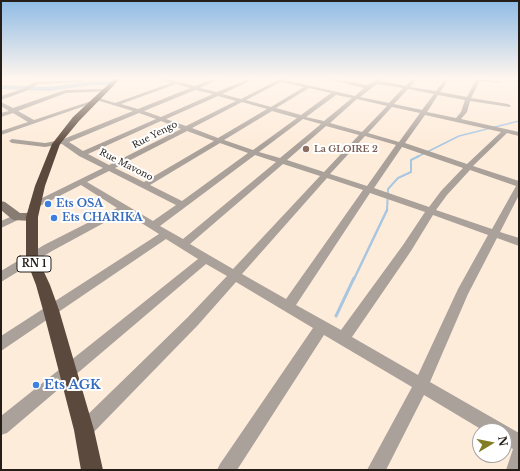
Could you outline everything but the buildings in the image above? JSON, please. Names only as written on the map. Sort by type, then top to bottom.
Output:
[{"type":"highway","name":"RN 1","points":[[92,470],[84,430],[51,310],[43,285],[32,259],[33,212],[60,143],[95,101]]},
{"type":"main road","points":[[1,204],[17,217],[33,212]]},
{"type":"street","points":[[1,116],[41,101]]},
{"type":"street","points":[[1,133],[88,101]]},
{"type":"street","points":[[109,101],[218,140],[519,242]]},
{"type":"street","points":[[117,104],[125,101]]},
{"type":"street","points":[[12,141],[45,145],[60,143],[163,101]]},
{"type":"street","points":[[82,154],[200,101]]},
{"type":"street","points":[[240,101],[400,144],[519,184]]},
{"type":"street","name":"Rue Yengo","points":[[33,212],[82,182],[240,101]]},
{"type":"street","points":[[145,185],[284,101]]},
{"type":"street","points":[[153,226],[181,204],[324,101]]},
{"type":"street","points":[[184,244],[353,101]]},
{"type":"street","points":[[371,101],[519,134]]},
{"type":"street","points":[[84,430],[162,352],[235,275],[324,175],[394,101]]},
{"type":"street","points":[[288,306],[431,101]]},
{"type":"street","points":[[457,120],[466,108],[468,101]]},
{"type":"street","points":[[479,101],[508,106]]},
{"type":"street","points":[[1,104],[33,122]]},
{"type":"street","points":[[343,338],[444,193],[486,148],[506,131]]},
{"type":"street","name":"Rue Mavono","points":[[60,143],[72,146],[82,154],[111,167],[181,204]]},
{"type":"street","points":[[82,182],[206,258],[487,423]]},
{"type":"street","points":[[376,470],[422,384],[462,293],[519,187]]},
{"type":"street","points":[[1,278],[48,248],[124,208]]},
{"type":"street","points":[[1,225],[17,217]]},
{"type":"street","points":[[1,344],[166,234]]},
{"type":"street","points":[[1,427],[206,258]]},
{"type":"street","points":[[226,470],[322,326]]},
{"type":"street","points":[[515,470],[519,455]]},
{"type":"waterway","points":[[387,211],[388,189],[398,178],[411,172],[411,160],[459,136],[519,121]]},
{"type":"waterway","points":[[354,279],[387,210]]},
{"type":"waterway","points":[[336,316],[354,278]]},
{"type":"place","name":"La GLOIRE 2","points":[[306,149]]},
{"type":"place","name":"Ets OSA","points":[[48,204]]},
{"type":"place","name":"Ets CHARIKA","points":[[54,218]]},
{"type":"place","name":"Ets AGK","points":[[36,385]]}]
